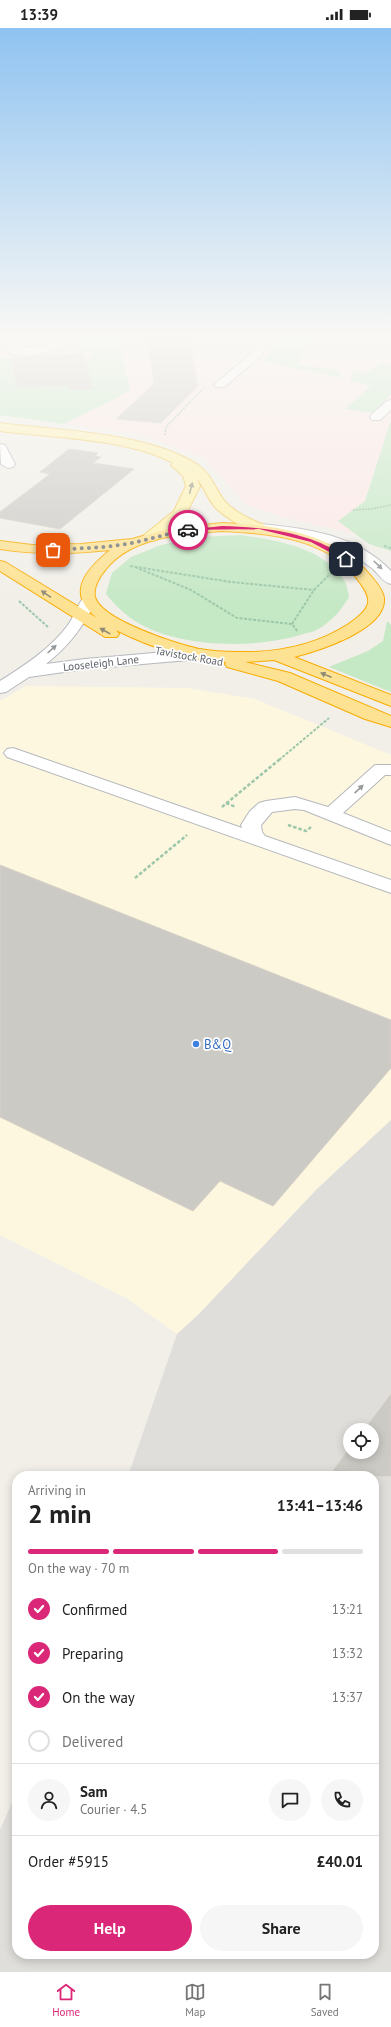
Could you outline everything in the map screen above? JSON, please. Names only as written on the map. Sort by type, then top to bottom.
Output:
[{"type":"highway","points":[[0,545],[16,548],[53,550],[100,547],[200,528],[259,528],[295,535],[330,549],[352,562],[375,593],[391,610]]},
{"type":"highway","points":[[143,540],[118,553],[97,570],[87,591],[88,600],[101,614],[136,633],[176,648],[200,654],[233,656],[276,655],[313,648],[331,641],[350,630],[368,616],[375,606],[375,593]]},
{"type":"highway","name":"Tavistock Road","points":[[0,566],[20,576],[79,616],[121,640],[159,652],[232,664],[284,677],[371,715]]},
{"type":"highway","points":[[276,655],[391,701]]},
{"type":"main road","points":[[0,427],[97,439],[166,455],[192,468],[206,480],[220,504],[246,522],[259,528]]},
{"type":"main road","points":[[143,540],[180,512],[193,486],[192,480],[183,469],[148,450]]},
{"type":"street","points":[[0,448],[8,464]]},
{"type":"street","points":[[259,528],[299,527],[324,532],[384,553]]},
{"type":"street","points":[[259,528],[295,531],[330,540],[367,556],[381,568],[391,580]]},
{"type":"street","points":[[375,593],[391,584]]},
{"type":"street","name":"Looseleigh Lane","points":[[0,688],[27,672],[72,631],[88,600]]},
{"type":"street","name":"Looseleigh Lane","points":[[27,672],[85,664],[200,654]]},
{"type":"street","points":[[371,715],[391,723]]},
{"type":"street","points":[[13,753],[391,887]]},
{"type":"street","points":[[332,816],[381,769],[391,770]]},
{"type":"street","points":[[258,840],[252,832],[251,825],[256,815],[266,808],[295,803],[310,806],[391,839]]},
{"type":"path","points":[[148,450],[164,441],[167,426]]},
{"type":"path","points":[[353,510],[372,509],[391,505]]},
{"type":"path","points":[[314,590],[231,582],[170,571],[135,567],[191,590],[237,618],[292,624],[314,590],[330,573]]},
{"type":"path","points":[[16,600],[38,617]]},
{"type":"path","points":[[135,878],[347,704]]},
{"type":"shaded area","points":[[75,426],[391,426],[391,543],[279,516],[246,504],[204,458],[141,435]]},
{"type":"shaded area","points":[[26,686],[187,688],[255,699],[391,755],[391,1120],[317,1189],[199,1314],[177,1334],[128,1299],[0,1235],[0,701]]},
{"type":"shaded area","points":[[391,1120],[391,1971],[0,1971],[0,1830],[12,1802],[12,1959],[379,1959],[379,1471],[130,1471],[177,1334],[199,1314],[317,1189]]},
{"type":"green space","points":[[389,426],[391,426],[391,551],[369,544],[338,521],[365,501]]},
{"type":"green space","points":[[241,535],[285,543],[313,553],[336,570],[345,582],[349,597],[333,618],[325,625],[312,632],[285,639],[264,642],[220,644],[177,638],[157,632],[130,618],[117,607],[106,594],[112,573],[131,557],[161,545],[199,537]]},
{"type":"green space","points":[[387,621],[391,625],[391,692],[329,667],[368,651],[383,641]]},
{"type":"building","points":[[69,449],[98,453],[95,456],[101,457],[93,463],[134,469],[60,529],[0,518],[0,512],[50,474],[40,472]]},
{"type":"building","name":"B&Q","points":[[0,865],[391,1020],[391,1068],[273,1206],[220,1181],[193,1211],[0,1117]]},
{"type":"building","points":[[391,1394],[391,1476],[379,1476],[379,1471],[333,1471],[343,1457],[343,1459],[379,1459],[379,1423],[369,1423]]},
{"type":"way so far","points":[[53,550],[137,542],[188,530]]},
{"type":"place","name":"B&Q","points":[[196,1044]]},
{"type":"route","points":[[188,530],[222,527],[259,528],[295,535],[312,541],[330,549],[346,559]]}]
